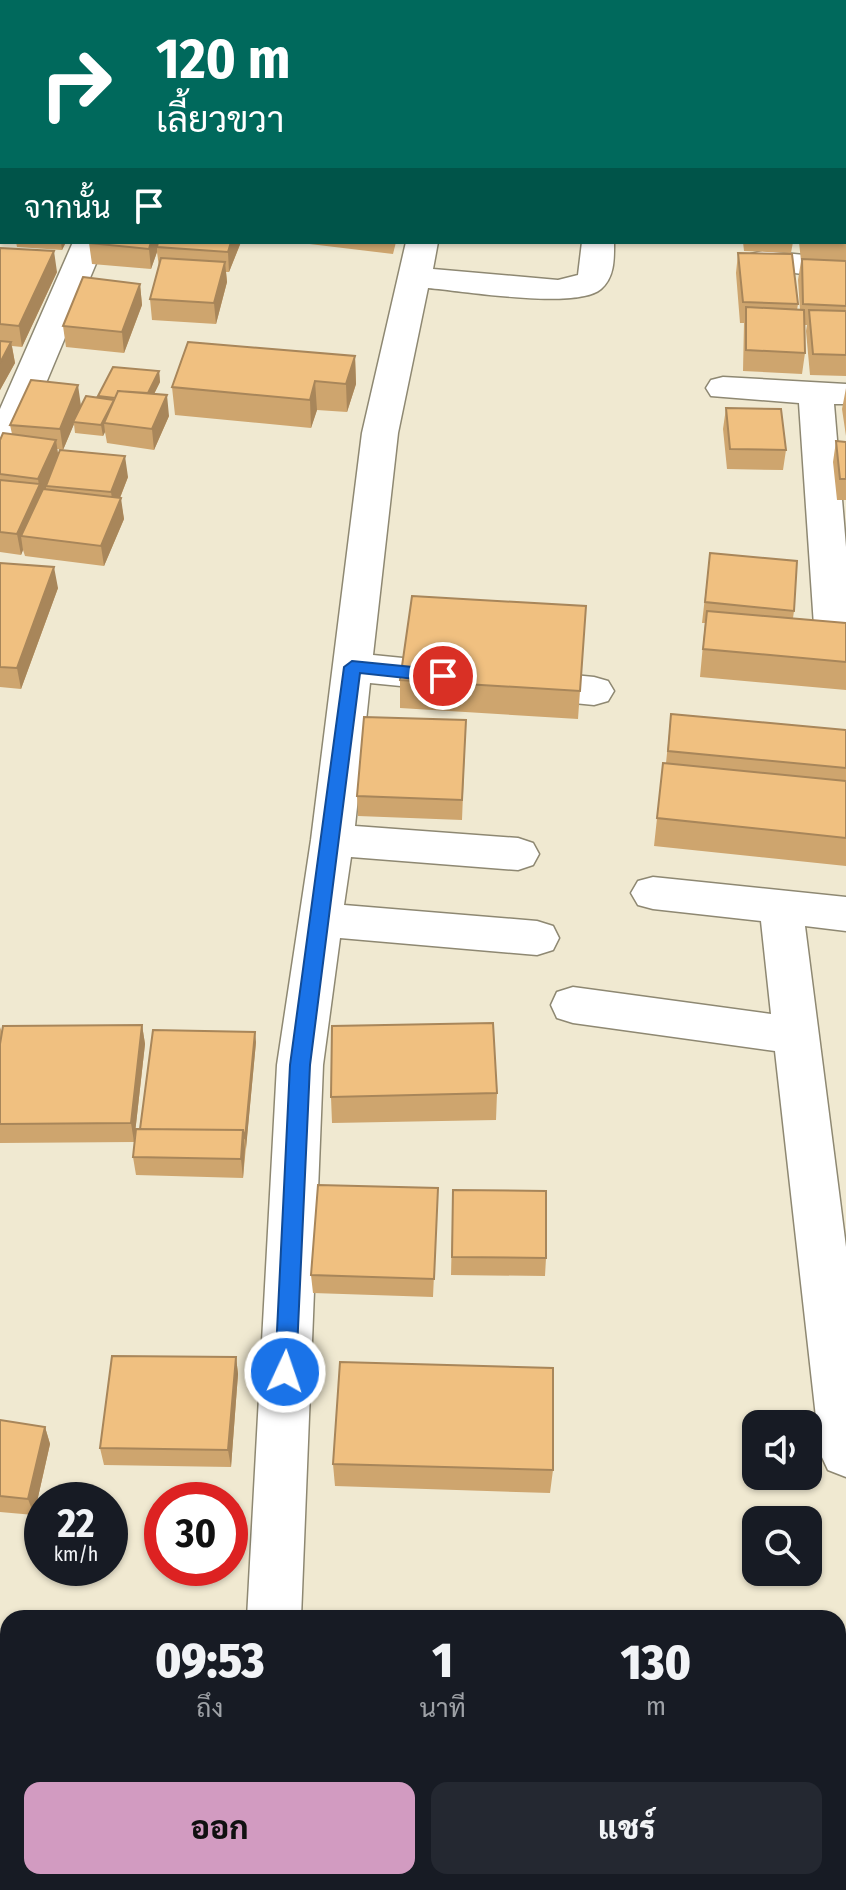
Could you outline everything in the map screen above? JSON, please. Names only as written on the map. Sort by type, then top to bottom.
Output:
[{"type":"street","points":[[274,1610],[300,1065],[332,840],[380,433],[418,259],[558,290],[580,289],[591,284],[596,275],[598,244]]},
{"type":"street","points":[[0,450],[26,355],[72,256]]},
{"type":"street","points":[[763,261],[846,269]]},
{"type":"street","points":[[723,388],[831,393],[833,626]]},
{"type":"street","points":[[352,667],[594,691]]},
{"type":"street","points":[[332,840],[518,854]]},
{"type":"street","points":[[653,893],[846,914]]},
{"type":"street","points":[[781,906],[846,1453]]},
{"type":"street","points":[[320,920],[537,938]]},
{"type":"street","points":[[573,1005],[796,1036]]},
{"type":"building","points":[[99,244],[150,244],[149,249]]},
{"type":"building","points":[[158,244],[230,244],[228,252],[157,247]]},
{"type":"building","points":[[0,248],[54,251],[19,326],[0,324]]},
{"type":"building","points":[[738,253],[792,254],[798,304],[743,302]]},
{"type":"building","points":[[161,258],[225,262],[214,303],[150,299]]},
{"type":"building","points":[[802,259],[846,261],[846,306],[803,304]]},
{"type":"building","points":[[83,277],[140,284],[122,332],[63,326]]},
{"type":"building","points":[[746,307],[804,310],[805,353],[746,350]]},
{"type":"building","points":[[809,310],[846,311],[846,355],[813,354]]},
{"type":"building","points":[[0,341],[11,342],[0,363]]},
{"type":"building","points":[[188,342],[355,356],[346,384],[315,381],[310,400],[172,387]]},
{"type":"building","points":[[113,367],[159,371],[148,393],[118,391],[115,398],[98,396]]},
{"type":"building","points":[[31,380],[78,385],[60,429],[10,425]]},
{"type":"building","points":[[118,391],[167,395],[152,429],[104,423]]},
{"type":"building","points":[[86,396],[114,400],[101,425],[73,422]]},
{"type":"building","points":[[726,408],[781,409],[786,450],[730,449]]},
{"type":"building","points":[[3,433],[56,440],[38,479],[0,474],[0,440]]},
{"type":"building","points":[[836,441],[846,442],[846,479],[840,479]]},
{"type":"building","points":[[60,450],[125,456],[111,492],[46,486]]},
{"type":"building","points":[[0,480],[40,484],[17,534],[0,532]]},
{"type":"building","points":[[43,489],[121,498],[101,546],[21,536]]},
{"type":"building","points":[[710,553],[797,561],[794,611],[705,602]]},
{"type":"building","points":[[0,563],[54,567],[17,668],[0,667]]},
{"type":"building","points":[[412,596],[586,606],[580,691],[400,680]]},
{"type":"building","points":[[707,611],[846,623],[846,662],[703,649]]},
{"type":"building","points":[[671,714],[846,730],[846,768],[668,751]]},
{"type":"building","points":[[364,717],[466,720],[462,800],[357,796]]},
{"type":"building","points":[[663,763],[846,781],[846,838],[657,818]]},
{"type":"building","points":[[493,1023],[497,1093],[331,1097],[332,1026]]},
{"type":"building","points":[[142,1025],[131,1123],[0,1124],[0,1044],[3,1026]]},
{"type":"building","points":[[153,1030],[255,1032],[245,1139],[243,1130],[140,1129]]},
{"type":"building","points":[[136,1129],[243,1130],[241,1159],[133,1157]]},
{"type":"building","points":[[318,1185],[438,1188],[434,1279],[311,1275]]},
{"type":"building","points":[[453,1190],[546,1191],[546,1258],[452,1257]]},
{"type":"building","points":[[112,1356],[236,1357],[228,1450],[100,1448]]},
{"type":"building","points":[[340,1362],[553,1368],[553,1470],[333,1464]]},
{"type":"building","points":[[0,1420],[45,1427],[32,1482],[24,1482],[24,1499],[0,1496]]},
{"type":"route","points":[[285,1372],[300,1065],[332,840],[352,667],[443,676]]}]
